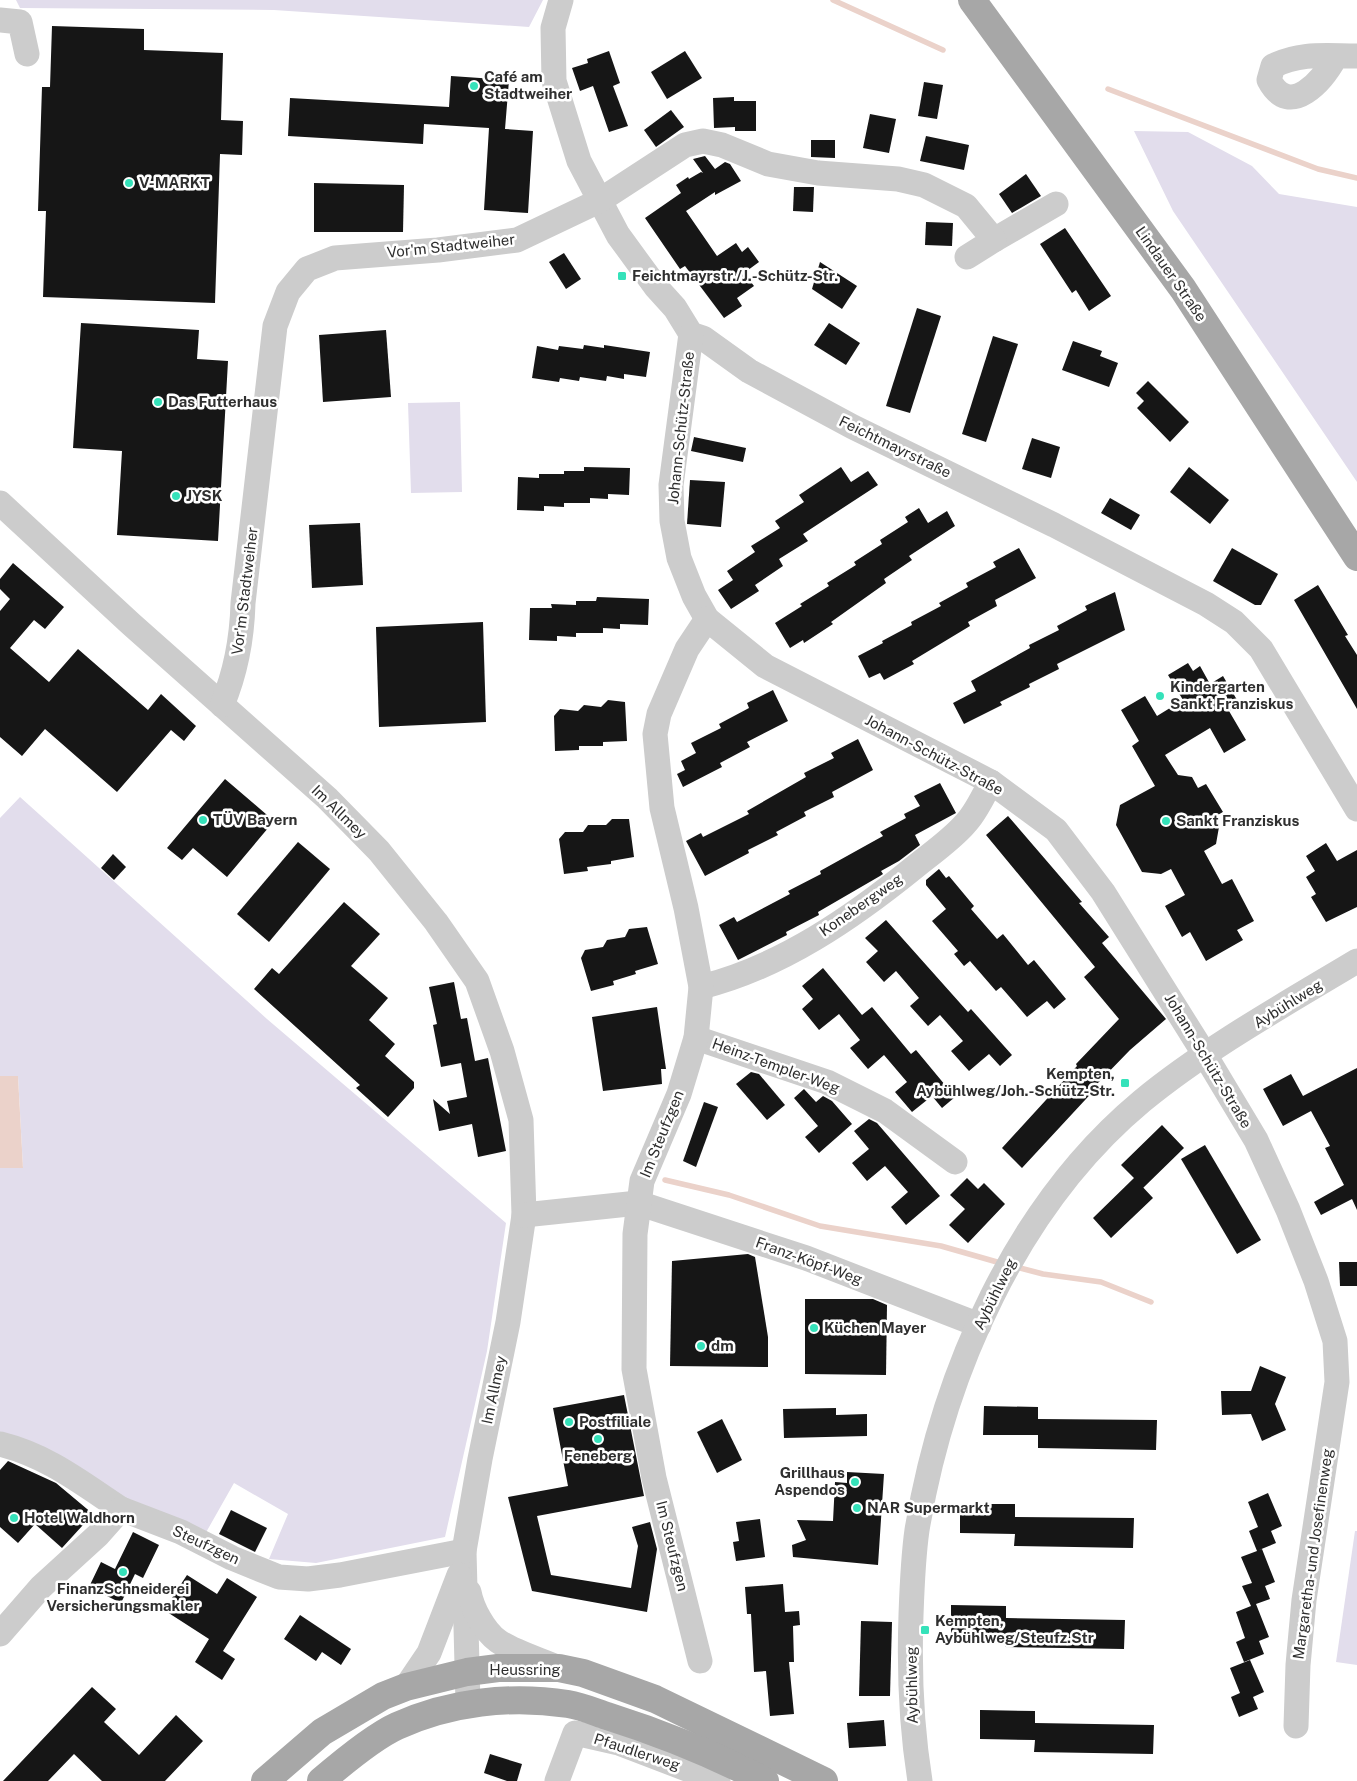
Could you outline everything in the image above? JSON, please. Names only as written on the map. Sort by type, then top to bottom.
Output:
[{"type":"main road","name":"Lindauer Straße","points":[[972,0],[1183,289],[1357,557]]},
{"type":"main road","name":"Heussring","points":[[265,1781],[322,1732],[383,1696],[406,1687],[467,1672],[498,1668],[559,1668],[583,1673],[655,1700],[824,1781]]},
{"type":"main road","name":"Heussring","points":[[320,1781],[345,1760],[397,1726],[468,1703],[505,1700],[569,1704],[632,1724],[736,1766],[764,1781]]},
{"type":"street","points":[[561,0],[553,28],[554,81],[579,161],[618,235],[656,287],[675,308],[691,334]]},
{"type":"street","points":[[0,20],[20,22],[27,54]]},
{"type":"street","name":"Vor'm Stadtweiher","points":[[222,705],[233,678],[242,630],[243,603],[275,326],[288,292],[307,268],[335,258],[438,250],[517,240],[624,187],[685,145],[703,141],[722,145],[768,164],[818,173],[898,179],[924,185],[966,206],[994,240]]},
{"type":"street","points":[[967,257],[1056,204]]},
{"type":"street","name":"Johann-Schütz-Straße","points":[[691,334],[671,485],[672,521],[679,558],[694,596],[707,619],[765,666],[991,782],[1056,830],[1067,843],[1103,892],[1256,1140],[1288,1210],[1316,1281],[1335,1340],[1337,1382]]},
{"type":"street","name":"Feichtmayrstraße","points":[[691,334],[703,338],[749,371],[853,427],[1054,525],[1206,604],[1234,622],[1261,649],[1357,809]]},
{"type":"street","name":"Im Allmey","points":[[0,503],[327,798],[379,852],[436,922],[477,981],[502,1051],[521,1120],[524,1215],[508,1322],[480,1459],[463,1558],[429,1653],[406,1687]]},
{"type":"street","name":"Im Steufzgen","points":[[700,1661],[654,1478],[634,1369],[635,1234],[638,1203],[642,1181],[679,1094],[696,1038],[701,987],[686,908],[662,808],[655,734],[659,714],[687,649],[707,619]]},
{"type":"street","name":"Konebergweg","points":[[701,987],[731,980],[777,959],[836,925],[876,898],[966,824],[991,782]]},
{"type":"street","name":"Aybühlweg","points":[[920,1781],[913,1736],[909,1668],[913,1567],[917,1530],[939,1429],[979,1325],[1011,1261],[1042,1212],[1088,1153],[1141,1101],[1205,1055],[1357,961]]},
{"type":"street","name":"Heinz-Templer-Weg","points":[[696,1038],[827,1082],[886,1111],[955,1162]]},
{"type":"street","points":[[524,1215],[638,1203]]},
{"type":"street","name":"Franz-Köpf-Weg","points":[[638,1203],[806,1258],[979,1325]]},
{"type":"street","name":"Margaretha- und Josefinenweg","points":[[1296,1726],[1298,1665],[1304,1600],[1337,1382]]},
{"type":"street","name":"Steufzgen","points":[[0,1444],[28,1451],[63,1470],[121,1509],[181,1532],[232,1558],[279,1577],[308,1579],[463,1558]]},
{"type":"street","points":[[0,1634],[40,1587],[98,1535],[121,1509]]},
{"type":"street","name":"Im Allmey","points":[[463,1558],[470,1598],[489,1632],[498,1641],[559,1668]]},
{"type":"street","name":"Im Allmey","points":[[463,1558],[468,1703]]},
{"type":"street","name":"Pfaudlerweg","points":[[556,1781],[575,1733],[619,1743],[718,1781]]},
{"type":"shaded area","points":[[16,0],[543,0],[529,27],[274,10],[20,8]]},
{"type":"shaded area","points":[[1134,131],[1188,132],[1252,166],[1279,194],[1357,207],[1357,482],[1173,211]]},
{"type":"shaded area","points":[[460,402],[462,492],[411,493],[408,403]]},
{"type":"shaded area","points":[[20,797],[267,1019],[506,1223],[487,1351],[445,1537],[316,1563],[269,1559],[288,1514],[234,1483],[204,1536],[0,1441],[0,1168],[23,1168],[18,1076],[0,1076],[0,818]]},
{"type":"shaded area","points":[[0,1076],[18,1076],[23,1168],[0,1168]]},
{"type":"shaded area","points":[[1355,1531],[1357,1531],[1357,1665],[1336,1662]]},
{"type":"building","name":"V-MARKT","points":[[52,26],[144,29],[144,50],[223,53],[221,120],[243,121],[242,155],[220,154],[215,303],[43,297],[46,211],[38,211],[42,87],[50,87]]},
{"type":"building","points":[[609,51],[620,83],[613,86],[628,126],[609,132],[593,86],[580,91],[572,68],[588,63],[587,59]]},
{"type":"building","points":[[685,51],[702,78],[667,99],[651,72]]},
{"type":"building","points":[[451,76],[509,80],[505,129],[533,131],[528,213],[484,210],[489,128],[424,124],[423,144],[288,136],[290,98],[449,107]]},
{"type":"building","points":[[924,82],[943,85],[937,119],[918,116]]},
{"type":"building","points":[[734,97],[734,101],[756,101],[756,131],[735,131],[735,127],[714,128],[713,98]]},
{"type":"building","points":[[671,110],[684,127],[656,147],[644,130]]},
{"type":"building","points":[[870,114],[896,119],[889,153],[863,148]]},
{"type":"building","points":[[926,136],[969,145],[964,170],[920,161]]},
{"type":"building","points":[[811,140],[835,140],[835,158],[811,157]]},
{"type":"building","points":[[705,156],[715,169],[725,162],[730,164],[741,181],[715,195],[715,192],[686,211],[717,256],[736,243],[742,252],[748,247],[759,262],[744,273],[754,286],[737,298],[742,306],[724,318],[685,266],[680,269],[645,218],[681,193],[676,185],[688,177],[689,179],[701,172],[703,173],[693,159]]},
{"type":"building","points":[[1026,174],[1041,196],[1012,213],[999,194]]},
{"type":"building","points":[[314,183],[404,185],[403,232],[314,232]]},
{"type":"building","points":[[794,187],[814,187],[813,212],[793,211]]},
{"type":"building","points":[[926,222],[953,223],[952,246],[925,245]]},
{"type":"building","points":[[1065,228],[1111,296],[1089,311],[1076,290],[1072,293],[1040,244]]},
{"type":"building","points":[[564,253],[581,279],[566,289],[549,262]]},
{"type":"building","points":[[820,262],[857,286],[842,309],[812,289]]},
{"type":"building","points":[[917,308],[941,316],[910,413],[886,406]]},
{"type":"building","points":[[81,323],[199,330],[197,359],[228,361],[218,541],[117,535],[122,451],[73,448]]},
{"type":"building","points":[[829,323],[860,343],[846,365],[814,345]]},
{"type":"building","points":[[386,330],[391,397],[323,402],[319,335]]},
{"type":"building","points":[[993,336],[1018,344],[986,442],[962,434]]},
{"type":"building","points":[[1073,341],[1102,351],[1100,356],[1118,363],[1109,387],[1062,370]]},
{"type":"building","points":[[584,345],[604,348],[604,345],[650,352],[646,377],[624,374],[624,379],[607,376],[606,381],[580,377],[579,381],[560,378],[559,382],[532,378],[537,346],[558,350],[559,346],[583,349]]},
{"type":"building","points":[[1148,381],[1189,422],[1170,442],[1137,408],[1144,401],[1136,393]]},
{"type":"building","points":[[694,437],[746,448],[743,462],[691,451]]},
{"type":"building","points":[[1032,438],[1060,447],[1051,478],[1022,469]]},
{"type":"building","points":[[584,467],[630,468],[629,495],[608,494],[608,499],[590,498],[590,503],[564,503],[564,507],[544,506],[544,511],[517,510],[518,477],[539,478],[539,474],[564,474],[564,471],[584,471]]},
{"type":"building","points":[[841,467],[851,482],[868,471],[878,485],[803,534],[808,541],[779,559],[783,566],[755,585],[759,591],[731,609],[718,590],[733,580],[727,571],[755,552],[751,546],[780,528],[775,521],[804,502],[799,495]]},
{"type":"building","points":[[1189,467],[1229,500],[1210,524],[1170,492]]},
{"type":"building","points":[[690,480],[725,482],[721,527],[687,524]]},
{"type":"building","points":[[1110,498],[1140,515],[1131,530],[1101,513]]},
{"type":"building","points":[[919,508],[928,523],[947,511],[955,526],[909,556],[912,560],[884,579],[886,583],[831,622],[833,624],[804,643],[803,640],[790,648],[775,623],[802,606],[800,604],[829,586],[827,583],[856,565],[854,562],[882,544],[880,540],[908,522],[905,517]]},
{"type":"building","points":[[360,523],[363,585],[312,588],[309,525]]},
{"type":"building","points":[[1019,548],[1036,578],[995,600],[997,606],[968,622],[970,626],[912,661],[914,664],[884,680],[880,673],[869,678],[858,656],[912,625],[911,622],[941,606],[939,603],[968,587],[966,583],[996,567],[993,562]]},
{"type":"building","points":[[1232,548],[1278,574],[1261,605],[1255,605],[1213,581]]},
{"type":"building","points":[[13,563],[64,607],[45,629],[34,620],[10,648],[49,682],[78,649],[148,710],[161,694],[196,726],[184,741],[171,730],[117,792],[45,729],[22,756],[0,737],[0,611],[10,599],[0,589],[0,579]]},
{"type":"building","points":[[1318,585],[1348,635],[1345,636],[1357,655],[1357,709],[1294,600]]},
{"type":"building","points":[[1115,592],[1125,630],[1057,664],[1059,669],[1029,684],[1030,687],[1000,702],[1002,705],[964,724],[953,703],[976,691],[971,681],[1030,648],[1029,645],[1059,630],[1057,626],[1087,610],[1085,606]]},
{"type":"building","points":[[597,597],[649,599],[648,625],[620,624],[620,629],[603,628],[603,633],[576,633],[576,637],[557,636],[557,641],[529,640],[530,608],[552,608],[551,604],[576,605],[576,601],[596,601]]},
{"type":"building","points":[[483,622],[486,722],[379,727],[376,627]]},
{"type":"building","points":[[1188,663],[1193,671],[1200,666],[1210,684],[1223,676],[1240,705],[1229,711],[1246,740],[1224,753],[1210,728],[1165,755],[1178,775],[1192,777],[1198,788],[1206,784],[1223,812],[1214,817],[1219,827],[1216,844],[1204,851],[1222,884],[1232,879],[1254,921],[1237,930],[1243,940],[1206,961],[1190,932],[1182,937],[1165,906],[1185,895],[1171,869],[1161,874],[1142,872],[1116,825],[1120,805],[1155,786],[1132,746],[1139,741],[1121,710],[1145,696],[1157,716],[1183,700],[1168,675]]},
{"type":"building","points":[[773,690],[788,721],[747,742],[750,747],[720,763],[722,767],[683,787],[677,774],[685,770],[681,761],[696,753],[691,743],[721,728],[719,724],[749,708],[747,703]]},
{"type":"building","points":[[608,700],[625,702],[627,741],[603,742],[603,746],[579,746],[579,750],[555,751],[554,716],[560,709],[578,711],[584,705],[601,707]]},
{"type":"building","points":[[858,739],[873,770],[832,792],[834,797],[804,812],[806,816],[776,832],[778,835],[748,850],[749,853],[705,876],[686,841],[701,833],[703,837],[749,814],[747,811],[806,777],[804,773],[834,758],[831,753]]},
{"type":"building","points":[[225,779],[274,821],[227,877],[193,848],[182,860],[167,848]]},
{"type":"building","points":[[940,783],[956,813],[915,835],[920,845],[899,861],[881,871],[883,874],[880,876],[818,912],[819,915],[786,932],[787,935],[738,960],[719,925],[734,917],[737,922],[790,894],[788,891],[821,874],[820,871],[883,836],[880,832],[906,818],[904,814],[920,806],[914,796]]},
{"type":"building","points":[[1008,816],[1082,902],[1079,903],[1109,937],[1102,943],[1166,1019],[1130,1050],[1097,1084],[1098,1086],[1022,1168],[1002,1148],[1077,1066],[1076,1064],[1119,1019],[1084,977],[1095,967],[986,835]]},
{"type":"building","points":[[612,819],[629,819],[634,857],[611,861],[611,864],[587,867],[588,871],[564,874],[559,839],[565,832],[583,832],[588,825],[606,825]]},
{"type":"building","points":[[298,842],[330,869],[269,942],[237,914]]},
{"type":"building","points":[[1326,843],[1337,861],[1357,850],[1357,907],[1326,922],[1311,897],[1316,894],[1306,877],[1315,871],[1306,856]]},
{"type":"building","points":[[113,854],[126,867],[114,880],[101,868]]},
{"type":"building","points":[[939,869],[946,878],[949,876],[974,906],[971,909],[997,939],[1003,934],[1028,965],[1034,960],[1066,999],[1054,1009],[1047,1001],[1027,1017],[1001,987],[996,991],[970,961],[964,966],[954,954],[958,951],[932,921],[946,909],[926,885],[926,880]]},
{"type":"building","points":[[344,902],[380,934],[351,966],[388,998],[369,1020],[395,1044],[385,1056],[414,1082],[414,1088],[388,1117],[356,1088],[360,1085],[254,989],[272,968],[279,974]]},
{"type":"building","points":[[886,920],[968,1012],[971,1009],[1012,1055],[1000,1066],[989,1054],[969,1071],[951,1051],[963,1041],[940,1015],[928,1026],[910,1006],[919,998],[896,971],[884,982],[866,962],[878,951],[865,938]]},
{"type":"building","points":[[647,927],[658,964],[635,971],[636,974],[613,981],[614,985],[591,991],[581,958],[585,950],[603,947],[607,940],[625,937],[629,929]]},
{"type":"building","points":[[823,968],[862,1015],[872,1007],[911,1054],[916,1050],[955,1097],[942,1108],[932,1096],[912,1112],[895,1092],[907,1082],[884,1055],[868,1069],[850,1048],[860,1040],[839,1014],[819,1030],[802,1009],[813,999],[802,986]]},
{"type":"building","points":[[454,982],[461,1019],[467,1018],[475,1061],[488,1058],[506,1151],[478,1157],[472,1124],[439,1131],[433,1099],[450,1114],[447,1101],[467,1097],[461,1063],[441,1067],[433,1025],[437,1024],[429,987]]},
{"type":"building","points":[[657,1007],[666,1069],[661,1069],[662,1084],[603,1091],[592,1017]]},
{"type":"building","points":[[1357,1068],[1357,1210],[1352,1199],[1321,1215],[1314,1202],[1344,1185],[1325,1148],[1330,1146],[1311,1111],[1283,1126],[1263,1089],[1291,1074],[1303,1096]]},
{"type":"building","points":[[751,1072],[759,1074],[785,1105],[767,1120],[736,1084]]},
{"type":"building","points":[[804,1089],[816,1102],[823,1096],[832,1101],[852,1124],[819,1153],[805,1137],[818,1126],[794,1098]]},
{"type":"building","points":[[704,1102],[718,1107],[696,1167],[683,1161]]},
{"type":"building","points":[[869,1119],[877,1123],[940,1196],[906,1225],[891,1207],[908,1192],[885,1166],[867,1181],[852,1163],[869,1149],[854,1131]]},
{"type":"building","points":[[1162,1125],[1184,1148],[1143,1188],[1153,1198],[1111,1238],[1093,1218],[1134,1178],[1121,1165]]},
{"type":"building","points":[[1205,1145],[1261,1240],[1237,1254],[1181,1159]]},
{"type":"building","points":[[967,1178],[978,1189],[984,1183],[1005,1204],[968,1243],[949,1225],[965,1209],[950,1195]]},
{"type":"building","points":[[748,1254],[755,1257],[768,1337],[768,1367],[670,1366],[672,1261]]},
{"type":"building","points":[[1339,1262],[1357,1262],[1357,1286],[1340,1286]]},
{"type":"building","points":[[805,1299],[873,1299],[887,1305],[886,1375],[805,1374]]},
{"type":"building","points":[[1260,1366],[1286,1377],[1275,1404],[1286,1430],[1262,1441],[1251,1414],[1222,1415],[1221,1391],[1251,1391]]},
{"type":"building","points":[[624,1395],[644,1496],[537,1516],[551,1575],[631,1588],[638,1546],[632,1527],[650,1522],[657,1549],[647,1612],[532,1591],[508,1497],[568,1486],[553,1408]]},
{"type":"building","points":[[984,1406],[1038,1407],[1038,1419],[1157,1420],[1156,1450],[1038,1448],[1038,1435],[983,1435]]},
{"type":"building","points":[[836,1408],[836,1415],[867,1414],[867,1436],[784,1438],[783,1409]]},
{"type":"building","points":[[722,1419],[742,1460],[717,1473],[697,1432]]},
{"type":"building","points":[[8,1461],[56,1483],[93,1514],[62,1548],[35,1524],[18,1543],[0,1527],[0,1470]]},
{"type":"building","points":[[847,1472],[884,1474],[878,1565],[793,1557],[792,1545],[806,1540],[797,1520],[833,1521],[835,1482],[847,1483]]},
{"type":"building","points":[[1268,1493],[1282,1526],[1271,1531],[1276,1543],[1259,1550],[1262,1549],[1275,1582],[1265,1586],[1270,1599],[1256,1604],[1269,1637],[1259,1641],[1264,1654],[1244,1662],[1236,1642],[1245,1638],[1236,1612],[1251,1606],[1242,1586],[1252,1583],[1241,1557],[1257,1551],[1249,1531],[1258,1527],[1248,1502]]},
{"type":"building","points":[[960,1504],[1015,1504],[1015,1517],[1134,1518],[1133,1548],[1014,1546],[1015,1534],[960,1533]]},
{"type":"building","points":[[231,1510],[267,1528],[255,1552],[219,1534]]},
{"type":"building","points":[[760,1519],[765,1557],[736,1561],[733,1542],[739,1541],[736,1522]]},
{"type":"building","points":[[133,1532],[159,1545],[143,1578],[135,1574],[121,1603],[89,1587],[101,1562],[115,1569]]},
{"type":"building","points":[[187,1575],[217,1594],[227,1578],[257,1597],[223,1651],[235,1659],[222,1680],[195,1662],[209,1639],[164,1610]]},
{"type":"building","points":[[783,1584],[785,1612],[799,1611],[800,1625],[793,1626],[794,1662],[789,1662],[794,1714],[770,1716],[766,1671],[754,1672],[751,1614],[747,1614],[745,1587]]},
{"type":"building","points":[[951,1605],[1006,1606],[1006,1618],[1125,1620],[1124,1649],[1005,1647],[1006,1635],[951,1634]]},
{"type":"building","points":[[300,1615],[351,1649],[341,1665],[322,1652],[316,1661],[284,1639]]},
{"type":"building","points":[[861,1621],[892,1622],[890,1696],[859,1696]]},
{"type":"building","points":[[1250,1660],[1264,1692],[1253,1697],[1258,1709],[1239,1717],[1231,1697],[1240,1693],[1230,1668]]},
{"type":"building","points":[[92,1687],[116,1709],[104,1722],[139,1755],[176,1715],[203,1741],[165,1781],[102,1781],[74,1754],[48,1781],[3,1781]]},
{"type":"building","points":[[980,1710],[1035,1711],[1035,1723],[1154,1725],[1153,1754],[1034,1752],[1035,1740],[980,1739]]},
{"type":"building","points":[[884,1720],[886,1746],[849,1748],[847,1723]]},
{"type":"building","points":[[490,1754],[522,1764],[517,1781],[507,1781],[484,1773]]},
{"type":"waterway","points":[[833,0],[943,50]]},
{"type":"waterway","points":[[1108,89],[1318,169],[1357,178]]},
{"type":"waterway","points":[[665,1180],[729,1195],[820,1226],[941,1246],[1004,1264]]},
{"type":"waterway","points":[[1016,1267],[1043,1274],[1101,1282],[1151,1302]]},
{"type":"place","name":"Café am Stadtweiher","points":[[474,86]]},
{"type":"place","name":"V-MARKT","points":[[129,183]]},
{"type":"place","name":"Feichtmayrstr./J.-Schütz-Str.","points":[[622,276]]},
{"type":"place","name":"Das Futterhaus","points":[[158,402]]},
{"type":"place","name":"JYSK","points":[[176,496]]},
{"type":"place","name":"Kindergarten Sankt Franziskus","points":[[1160,696]]},
{"type":"place","name":"TÜV Bayern","points":[[203,820]]},
{"type":"place","name":"Sankt Franziskus","points":[[1166,821]]},
{"type":"place","name":"Kempten, Aybühlweg/Joh.-Schütz-Str.","points":[[1125,1083]]},
{"type":"place","name":"Küchen Mayer","points":[[814,1328]]},
{"type":"place","name":"dm","points":[[701,1346]]},
{"type":"place","name":"Postfiliale","points":[[569,1422]]},
{"type":"place","name":"Feneberg","points":[[598,1439]]},
{"type":"place","name":"Grillhaus Aspendos","points":[[855,1482]]},
{"type":"place","name":"NAR Supermarkt","points":[[857,1508]]},
{"type":"place","name":"Hotel Waldhorn","points":[[14,1518]]},
{"type":"place","name":"FinanzSchneiderei Versicherungsmakler","points":[[123,1572]]},
{"type":"place","name":"Kempten, Aybühlweg/Steufz.Str","points":[[925,1630]]}]
